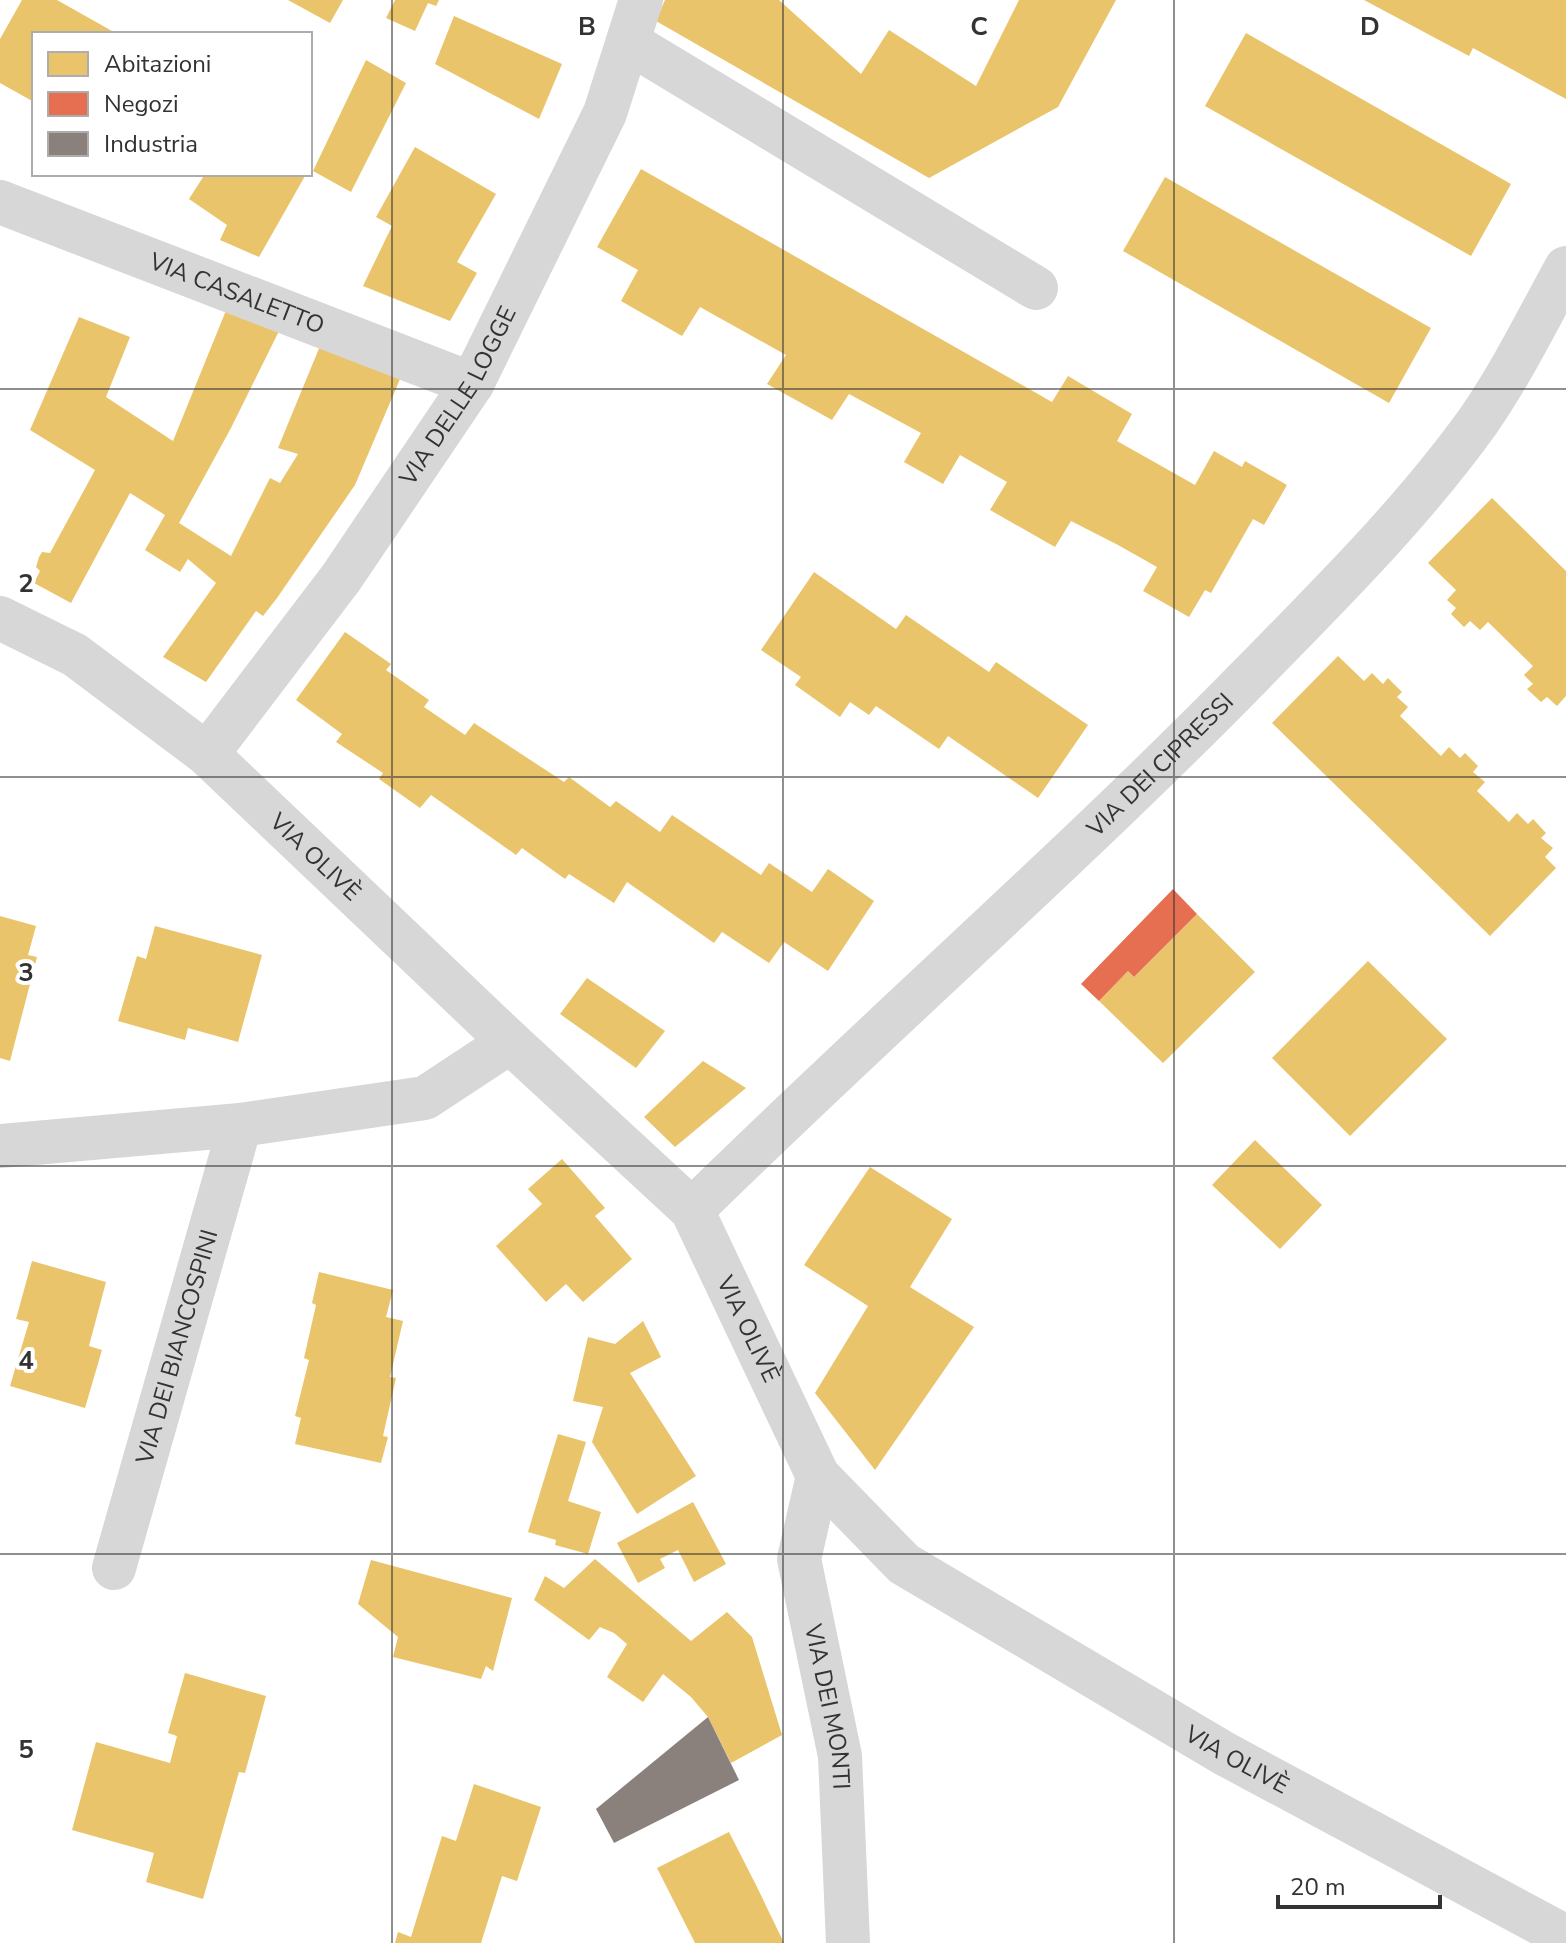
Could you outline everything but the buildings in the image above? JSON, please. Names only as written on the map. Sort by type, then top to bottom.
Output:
[{"type":"street","name":"VIA DELLE LOGGE","points":[[207,754],[341,578],[472,384],[605,113],[641,0]]},
{"type":"street","points":[[628,42],[1036,288]]},
{"type":"street","name":"VIA CASALETTO","points":[[0,202],[472,384]]},
{"type":"street","name":"VIA DEI CIPRESSI","points":[[692,1210],[799,1104],[1168,760],[1324,600],[1419,495],[1479,420],[1566,268]]},
{"type":"street","name":"VIA OLIVÈ","points":[[0,618],[75,655],[207,754],[692,1210],[818,1476],[904,1564],[1225,1754],[1566,1937]]},
{"type":"street","points":[[0,1146],[240,1125],[425,1098],[510,1042]]},
{"type":"street","name":"VIA DEI BIANCOSPINI","points":[[114,1568],[240,1125]]},
{"type":"street","name":"VIA DEI MONTI","points":[[818,1476],[799,1559],[840,1756],[848,1943]]}]
